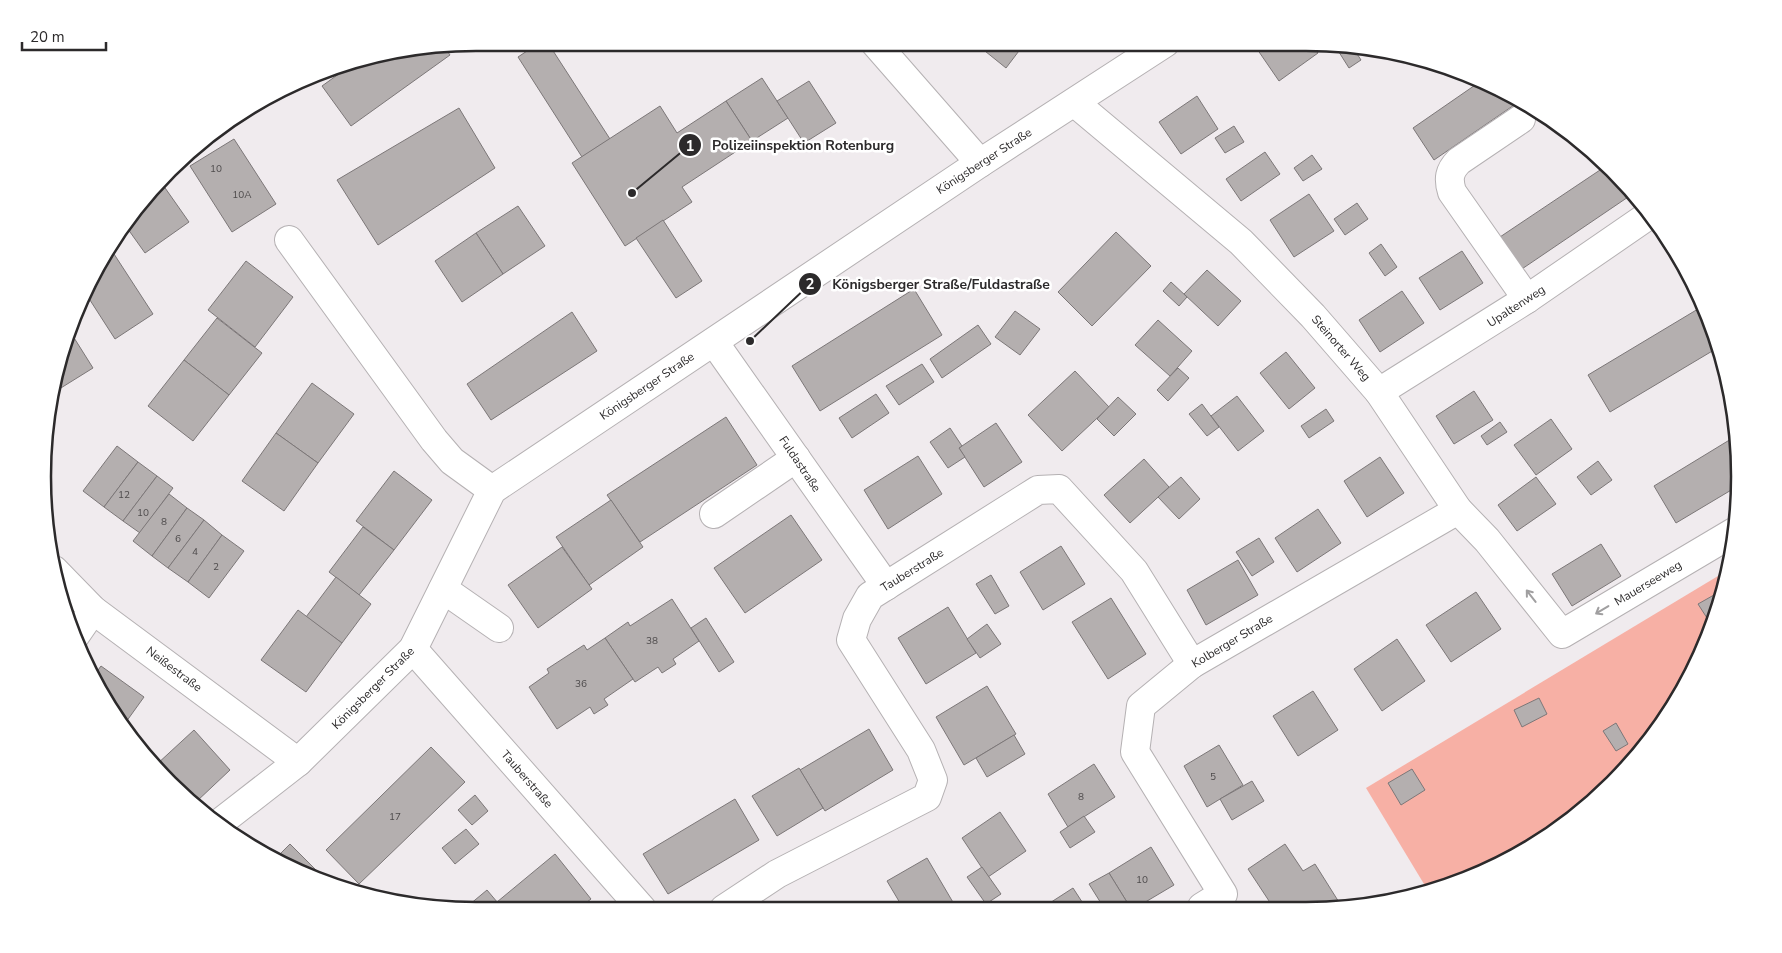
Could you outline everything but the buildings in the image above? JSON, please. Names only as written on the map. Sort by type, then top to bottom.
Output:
[{"type":"street","points":[[882,51],[980,163]]},
{"type":"street","name":"Königsberger Straße","points":[[225,819],[298,762],[413,649],[492,490],[980,163],[1153,51]]},
{"type":"street","name":"Steinorter Weg","points":[[1075,103],[1242,242],[1313,316],[1379,392],[1458,510],[1487,540],[1562,634]]},
{"type":"street","points":[[1521,119],[1459,161],[1451,169],[1449,181],[1452,192],[1527,299]]},
{"type":"street","name":"Upaltenweg","points":[[1379,392],[1527,299],[1644,219]]},
{"type":"street","points":[[289,240],[434,440],[452,461],[492,490]]},
{"type":"street","name":"Fuldastraße","points":[[714,342],[886,586]]},
{"type":"street","points":[[714,514],[796,458]]},
{"type":"street","name":"Tauberstraße","points":[[740,902],[778,874],[927,797],[933,780],[921,750],[851,640],[857,619],[870,596],[1038,490],[1059,489],[1134,571],[1192,664]]},
{"type":"street","name":"Kolberger Straße","points":[[1210,902],[1223,894],[1134,752],[1141,706],[1192,664],[1458,510]]},
{"type":"street","name":"Mauerseeweg","points":[[1562,634],[1726,537]]},
{"type":"street","name":"Neißestraße","points":[[64,580],[94,610],[298,762]]},
{"type":"street","points":[[443,589],[499,628]]},
{"type":"street","points":[[80,629],[94,610]]},
{"type":"street","name":"Tauberstraße","points":[[413,649],[636,902]]},
{"type":"shaded area","points":[[1719,575],[1708,613],[1687,665],[1659,713],[1643,735],[1625,757],[1586,796],[1542,830],[1518,845],[1468,869],[1424,884],[1366,788]]},
{"type":"place","name":"Polizeiinspektion Rotenburg","points":[[632,193]]},
{"type":"place","name":"Königsberger Straße/Fuldastraße","points":[[750,341]]}]
